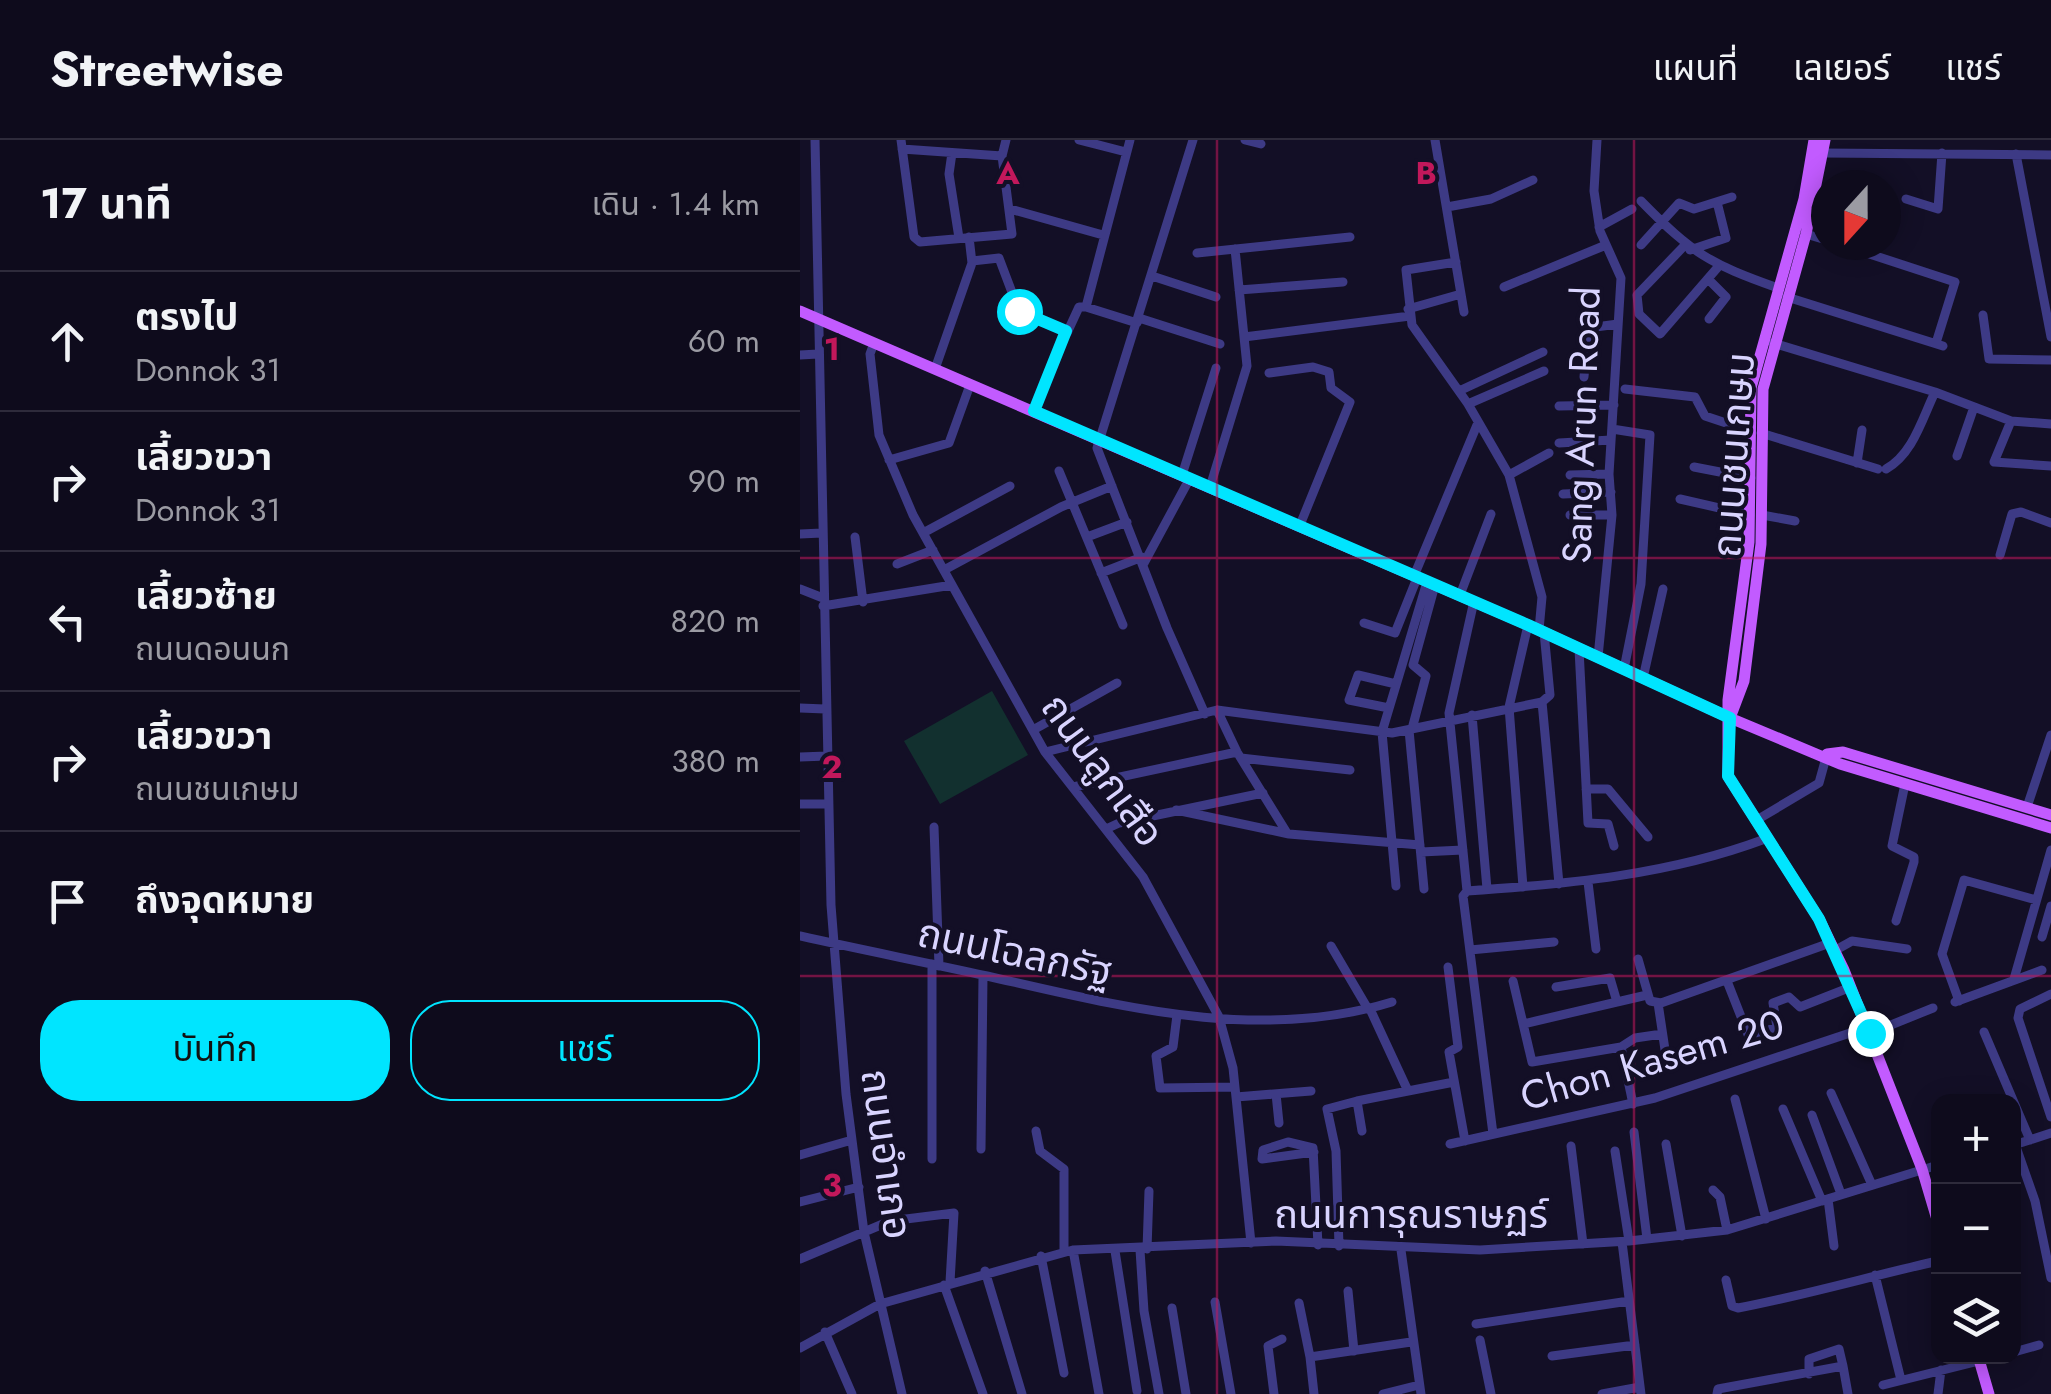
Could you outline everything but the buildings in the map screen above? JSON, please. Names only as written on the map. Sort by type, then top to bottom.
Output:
[{"type":"main road","name":"ถนนชนเกษม","points":[[1756,515],[1751,478],[1756,432],[1814,140]]},
{"type":"main road","name":"ถนนชนเกษม","points":[[1824,146],[1806,234],[1782,292],[1751,388],[1756,432],[1756,515],[1744,681],[1730,718],[1728,776],[1832,946],[1869,1030],[1931,1199]]},
{"type":"main road","points":[[800,311],[1474,601],[1730,718],[1826,754],[1840,764],[2051,828]]},
{"type":"main road","points":[[1826,754],[1843,752],[2051,815]]},
{"type":"main road","points":[[1980,1364],[1989,1394]]},
{"type":"street","name":"ถนนอำเภอ","points":[[815,140],[825,709],[834,944],[864,1232],[902,1394]]},
{"type":"street","points":[[1002,156],[901,145],[915,240],[1012,234],[1002,156],[1006,140]]},
{"type":"street","points":[[1078,140],[1126,152]]},
{"type":"street","points":[[1086,307],[1130,140]]},
{"type":"street","points":[[1193,140],[1097,448],[1206,714]]},
{"type":"street","points":[[1245,140],[1261,144]]},
{"type":"street","points":[[1436,140],[1464,312]]},
{"type":"street","name":"Sang Arun Road","points":[[1597,140],[1594,190],[1599,227],[1621,278],[1610,474],[1612,515],[1598,657]]},
{"type":"street","points":[[1824,146],[2051,154]]},
{"type":"street","points":[[935,370],[972,261],[949,174],[952,153]]},
{"type":"street","points":[[1906,198],[1938,209],[1942,153]]},
{"type":"street","points":[[2016,154],[2051,337]]},
{"type":"street","points":[[1447,208],[1492,199],[1533,180]]},
{"type":"street","points":[[1641,245],[1679,203],[1694,209],[1732,197]]},
{"type":"street","points":[[1641,201],[1687,248],[1718,266],[1782,292],[1940,344],[1957,289],[1955,282],[1888,260]]},
{"type":"street","points":[[1717,202],[1726,238],[1687,248],[1637,295],[1639,314],[1660,334],[1718,266]]},
{"type":"street","points":[[1010,209],[1103,235]]},
{"type":"street","points":[[1599,227],[1632,210]]},
{"type":"street","points":[[1806,234],[1811,236]]},
{"type":"street","points":[[1196,254],[1350,237]]},
{"type":"street","points":[[1504,287],[1606,244]]},
{"type":"street","points":[[1210,487],[1247,366],[1234,249]]},
{"type":"street","points":[[972,261],[999,258],[1016,307],[1066,333]]},
{"type":"street","points":[[1456,262],[1406,270],[1409,312],[1509,475],[1544,606],[1510,707],[1523,887]]},
{"type":"street","points":[[1152,276],[1216,297]]},
{"type":"street","points":[[1708,279],[1726,297],[1709,320]]},
{"type":"street","points":[[1238,290],[1343,282]]},
{"type":"street","points":[[1244,337],[1409,312],[1461,294]]},
{"type":"street","points":[[1034,411],[1079,307],[1220,344]]},
{"type":"street","points":[[1983,315],[1989,359],[2051,360]]},
{"type":"street","points":[[1584,377],[1588,328],[1618,324]]},
{"type":"street","name":"ถนนลูกเสือ","points":[[874,343],[870,354],[879,435],[923,533],[1045,752],[1143,877],[1219,1017],[1235,1092],[1251,1243]]},
{"type":"street","points":[[1772,343],[1935,392],[2011,422],[2051,424]]},
{"type":"street","points":[[1459,392],[1543,352]]},
{"type":"street","points":[[800,356],[818,354]]},
{"type":"street","points":[[1269,373],[1313,367],[1329,372],[1331,388],[1350,402],[1300,526]]},
{"type":"street","points":[[1102,573],[1143,560],[1163,532],[1186,477],[1216,368]]},
{"type":"street","points":[[1468,404],[1544,370]]},
{"type":"street","points":[[889,460],[950,443],[970,385]]},
{"type":"street","points":[[1624,389],[1695,398],[1704,416],[1882,469],[1910,447],[1935,392]]},
{"type":"street","points":[[1559,406],[1614,405]]},
{"type":"street","points":[[1957,456],[1974,407]]},
{"type":"street","points":[[2011,422],[1994,462],[2051,466]]},
{"type":"street","points":[[1396,886],[1382,732],[1423,580],[1477,425]]},
{"type":"street","points":[[1857,464],[1862,430]]},
{"type":"street","points":[[1559,443],[1612,434],[1650,435],[1642,584],[1624,669]]},
{"type":"street","points":[[1509,475],[1549,453]]},
{"type":"street","points":[[1694,468],[1751,478]]},
{"type":"street","points":[[1059,470],[1123,625]]},
{"type":"street","points":[[1570,475],[1610,474]]},
{"type":"street","points":[[923,533],[1010,486]]},
{"type":"street","points":[[944,570],[1072,502],[1112,486]]},
{"type":"street","points":[[1563,494],[1611,492]]},
{"type":"street","points":[[1680,498],[1794,520]]},
{"type":"street","points":[[1519,510],[1533,509]]},
{"type":"street","points":[[2000,555],[2015,512],[2051,523]]},
{"type":"street","points":[[1460,595],[1491,514]]},
{"type":"street","points":[[1570,516],[1612,515]]},
{"type":"street","points":[[1087,537],[1127,522]]},
{"type":"street","points":[[800,534],[822,533]]},
{"type":"street","points":[[855,537],[864,602]]},
{"type":"street","points":[[897,564],[932,550]]},
{"type":"street","points":[[1364,623],[1395,633],[1423,580]]},
{"type":"street","points":[[1423,580],[1413,664],[1426,676],[1411,730],[1424,889]]},
{"type":"street","points":[[800,589],[823,602],[864,602],[952,585]]},
{"type":"street","points":[[1642,678],[1663,589]]},
{"type":"street","points":[[1474,601],[1451,720],[1467,891],[1463,896],[1493,1134]]},
{"type":"street","points":[[1537,629],[1546,698],[1559,884]]},
{"type":"street","points":[[1578,649],[1588,824],[1608,824],[1614,846]]},
{"type":"street","points":[[1389,708],[1349,700],[1354,676],[1396,684]]},
{"type":"street","points":[[1032,730],[1117,683]]},
{"type":"street","points":[[1045,752],[1217,710],[1382,732],[1411,730],[1546,698]]},
{"type":"street","points":[[800,708],[825,709]]},
{"type":"street","points":[[1217,710],[1239,755],[1287,833]]},
{"type":"street","points":[[1472,715],[1487,890]]},
{"type":"street","points":[[2027,807],[2051,735]]},
{"type":"street","points":[[1754,821],[1819,783],[1826,754]]},
{"type":"street","points":[[1073,788],[1239,755],[1350,770]]},
{"type":"street","points":[[800,757],[827,756]]},
{"type":"street","points":[[1896,921],[1914,862],[1914,857],[1892,846],[1905,784]]},
{"type":"street","points":[[1586,788],[1608,788],[1648,837]]},
{"type":"street","points":[[1106,830],[1176,810],[1263,793]]},
{"type":"street","points":[[800,804],[828,804]]},
{"type":"street","points":[[1176,810],[1287,833],[1420,849],[1464,850]]},
{"type":"street","points":[[932,1160],[934,827]]},
{"type":"street","points":[[1467,891],[1588,882],[1719,856],[1765,839]]},
{"type":"street","points":[[2014,979],[2051,850]]},
{"type":"street","points":[[2036,900],[1964,880],[1942,954],[1957,1002],[2042,970]]},
{"type":"street","points":[[1588,882],[1596,948]]},
{"type":"street","points":[[2042,937],[2051,906]]},
{"type":"street","name":"ถนนโฉลกรัฐ","points":[[800,936],[1177,1015],[1288,1022],[1392,1002]]},
{"type":"street","points":[[1470,950],[1554,942]]},
{"type":"street","points":[[1658,1003],[1832,946],[1852,942],[1907,949]]},
{"type":"street","points":[[1331,946],[1369,1009],[1408,1091]]},
{"type":"street","points":[[1638,959],[1647,995],[1658,1003],[1667,1063]]},
{"type":"street","points":[[1448,967],[1458,1047],[1449,1052],[1465,1141]]},
{"type":"street","points":[[980,1149],[983,976]]},
{"type":"street","points":[[1556,987],[1610,978],[1617,1002]]},
{"type":"street","points":[[1727,980],[1750,1037],[1778,1027],[1772,1005],[1776,1001],[1789,997],[1800,1007],[1851,986]]},
{"type":"street","points":[[1513,982],[1529,1056],[1537,1064],[1621,1047],[1635,1038],[1662,1034]]},
{"type":"street","points":[[2051,994],[2020,1009],[2018,1018],[2051,1117]]},
{"type":"street","points":[[1522,1024],[1647,995]]},
{"type":"street","name":"Chon Kasem 20","points":[[1450,1144],[1633,1104],[1934,1008]]},
{"type":"street","points":[[1177,1015],[1173,1047],[1156,1057],[1160,1088],[1276,1094],[1312,1091]]},
{"type":"street","points":[[1984,1032],[2030,1140]]},
{"type":"street","points":[[1621,1047],[1633,1104]]},
{"type":"street","points":[[1340,1246],[1336,1151],[1327,1109],[1454,1082]]},
{"type":"street","points":[[1831,1093],[1872,1185]]},
{"type":"street","points":[[1276,1094],[1279,1123]]},
{"type":"street","points":[[1735,1099],[1766,1218]]},
{"type":"street","points":[[1357,1102],[1362,1131]]},
{"type":"street","points":[[1783,1109],[1825,1200],[1834,1246]]},
{"type":"street","points":[[1812,1115],[1842,1194]]},
{"type":"street","points":[[1036,1131],[1040,1151],[1064,1170],[1069,1251],[1099,1394]]},
{"type":"street","points":[[1634,1132],[1648,1240]]},
{"type":"street","points":[[2021,1142],[2051,1133]]},
{"type":"street","points":[[800,1155],[852,1140]]},
{"type":"street","points":[[1314,1152],[1262,1159],[1262,1153],[1288,1142],[1310,1146],[1314,1152],[1318,1245]]},
{"type":"street","points":[[1666,1144],[1682,1236]]},
{"type":"street","points":[[1570,1146],[1584,1244]]},
{"type":"street","points":[[1602,1394],[1641,1390],[1615,1151]]},
{"type":"street","points":[[2021,1163],[2035,1201],[2051,1277]]},
{"type":"street","name":"ถนนการุณราษฏร์","points":[[800,1348],[880,1304],[1069,1251],[1251,1243],[1401,1250],[1648,1240],[1727,1230],[1931,1167]]},
{"type":"street","points":[[800,1202],[858,1187]]},
{"type":"street","points":[[1149,1190],[1143,1249],[1144,1312],[1159,1394]]},
{"type":"street","points":[[1713,1190],[1720,1196],[1727,1230]]},
{"type":"street","points":[[800,1259],[894,1220],[954,1213],[947,1284],[983,1394]]},
{"type":"street","points":[[1383,1394],[1420,1390],[1401,1250]]},
{"type":"street","points":[[1115,1251],[1137,1390]]},
{"type":"street","points":[[1041,1256],[1064,1373]]},
{"type":"street","points":[[1726,1280],[1732,1306],[1738,1308],[1829,1291],[1931,1262]]},
{"type":"street","points":[[984,1272],[1022,1394]]},
{"type":"street","points":[[1875,1275],[1901,1380]]},
{"type":"street","points":[[1348,1291],[1354,1351]]},
{"type":"street","points":[[1215,1302],[1231,1394]]},
{"type":"street","points":[[1476,1324],[1629,1302]]},
{"type":"street","points":[[1299,1303],[1314,1394]]},
{"type":"street","points":[[1172,1308],[1186,1394]]},
{"type":"street","points":[[825,1332],[852,1394]]},
{"type":"street","points":[[1274,1394],[1268,1346],[1282,1340]]},
{"type":"street","points":[[1480,1340],[1491,1394]]},
{"type":"street","points":[[1310,1357],[1412,1342]]},
{"type":"street","points":[[1552,1356],[1634,1345]]},
{"type":"street","points":[[2021,1350],[2039,1345]]},
{"type":"street","points":[[1810,1374],[1808,1359],[1839,1350],[1848,1394]]},
{"type":"street","points":[[1883,1385],[1961,1364]]},
{"type":"street","points":[[1717,1394],[1718,1390],[1843,1366]]},
{"type":"street","points":[[1938,1394],[1940,1370]]},
{"type":"green space","points":[[992,691],[1028,755],[940,804],[904,741]]},
{"type":"route","points":[[1019,311],[1066,331],[1034,411],[1528,625],[1730,718],[1728,776],[1819,919],[1870,1033]]}]
